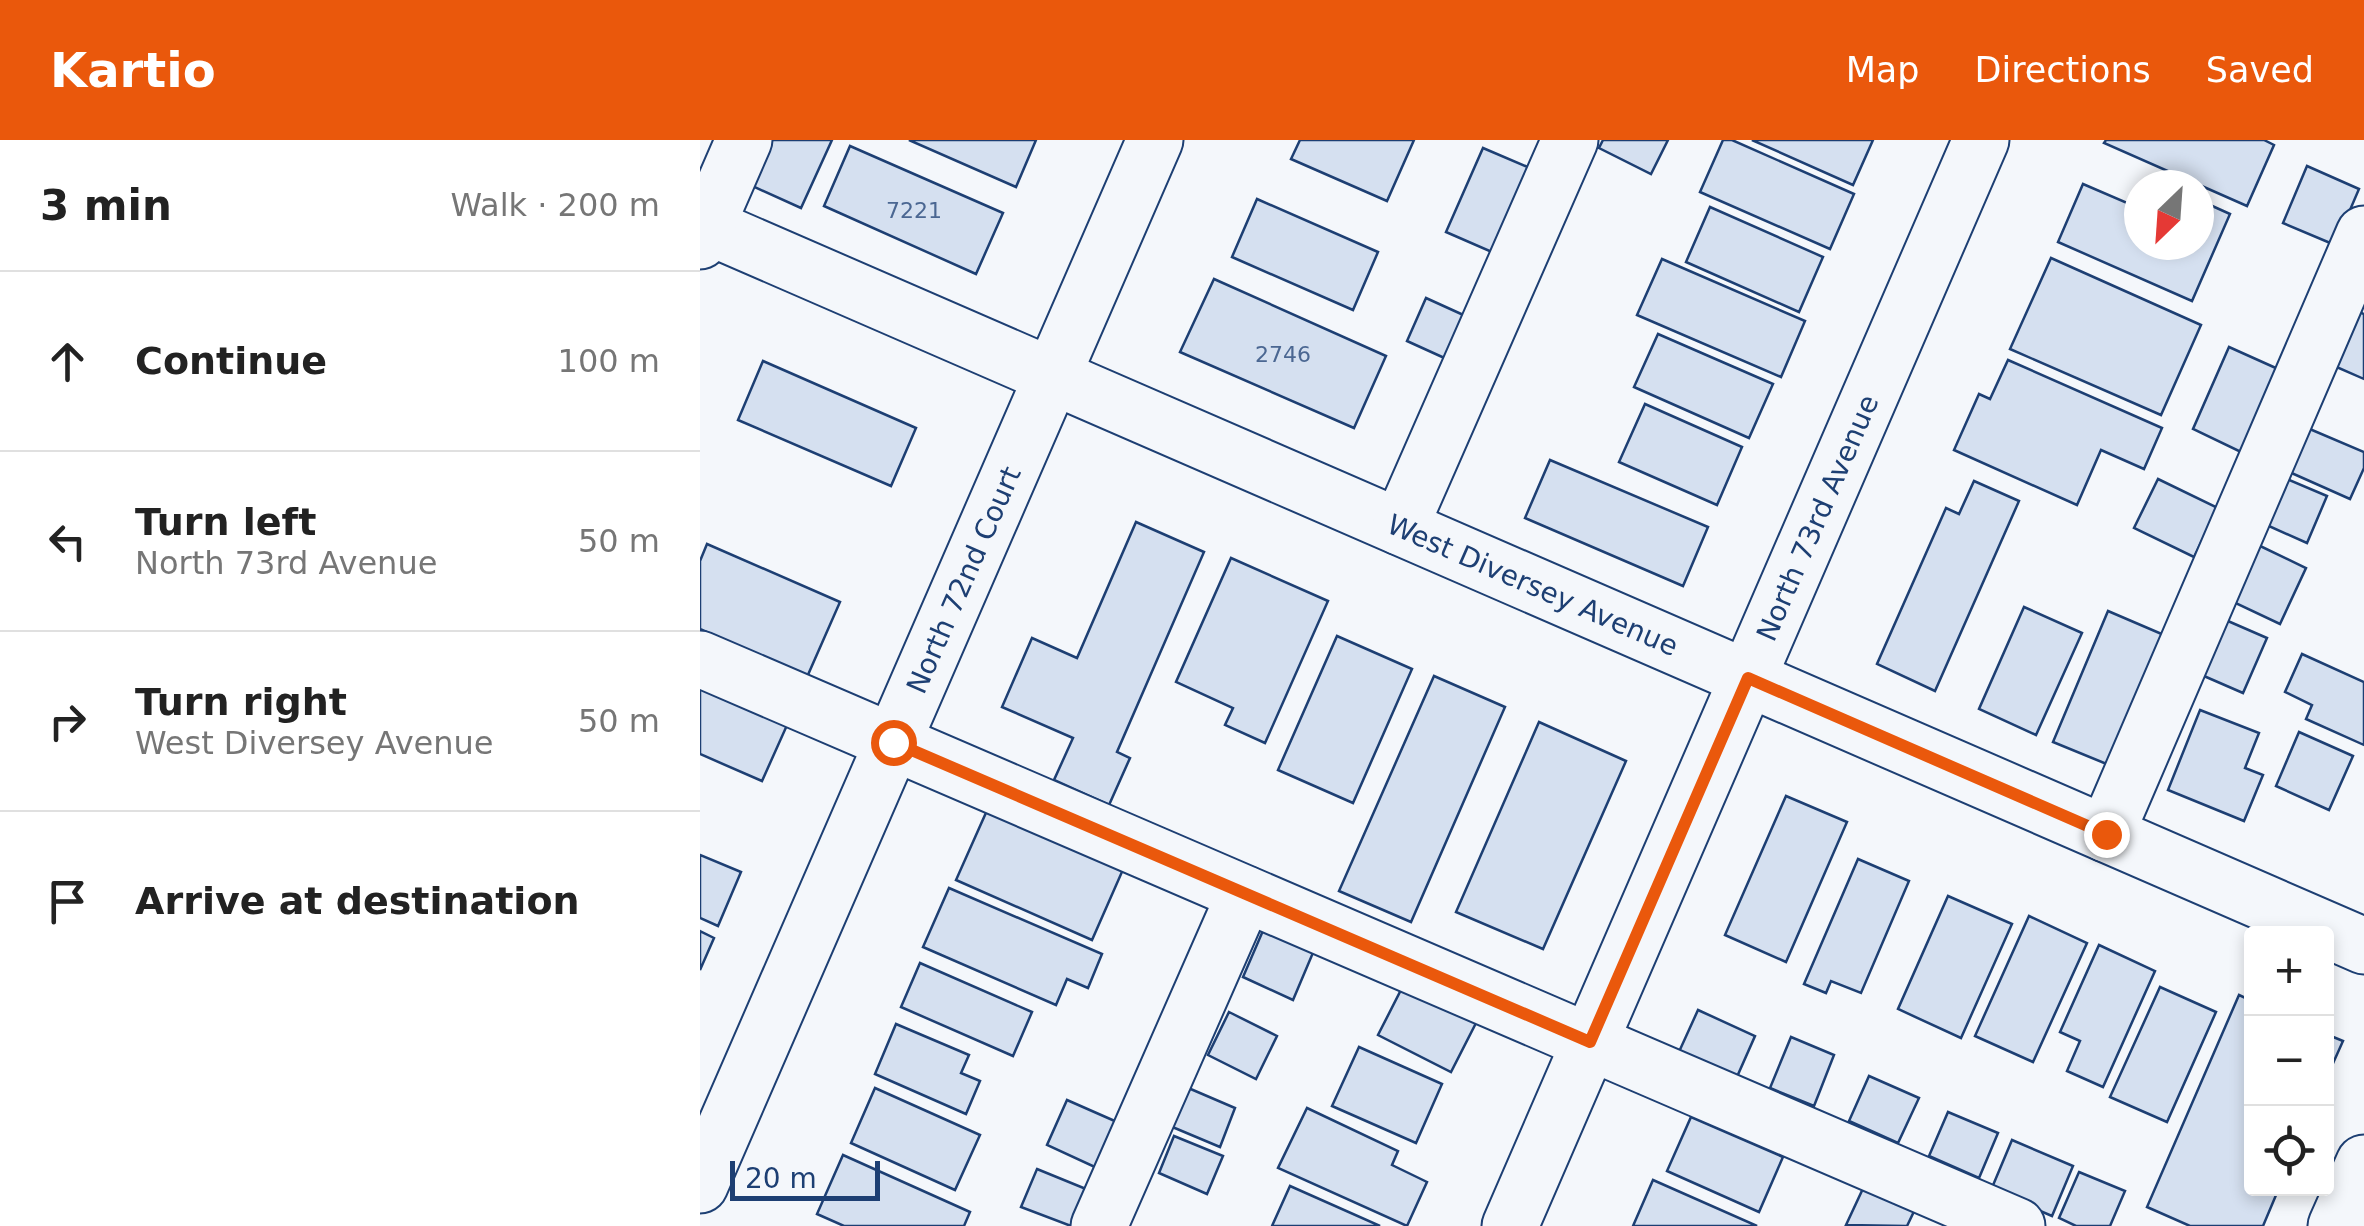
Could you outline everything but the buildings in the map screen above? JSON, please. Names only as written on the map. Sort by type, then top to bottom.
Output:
[{"type":"street","points":[[702,230],[744,140]]},
{"type":"street","name":"North 72nd Court","points":[[700,1185],[1155,140]]},
{"type":"street","points":[[1400,527],[1570,140]]},
{"type":"street","name":"North 73rd Avenue","points":[[1510,1226],[1982,140]]},
{"type":"street","name":"West Diversey Avenue","points":[[702,230],[1052,376],[2364,946]]},
{"type":"street","points":[[2106,834],[2364,234]]},
{"type":"street","points":[[700,659],[1590,1042],[1931,1209],[2016,1226]]},
{"type":"street","points":[[1098,1226],[1244,894]]},
{"type":"street","points":[[2336,1226],[2364,1163]]},
{"type":"route","points":[[893,742],[1590,1042],[1748,678],[2106,834]]}]
